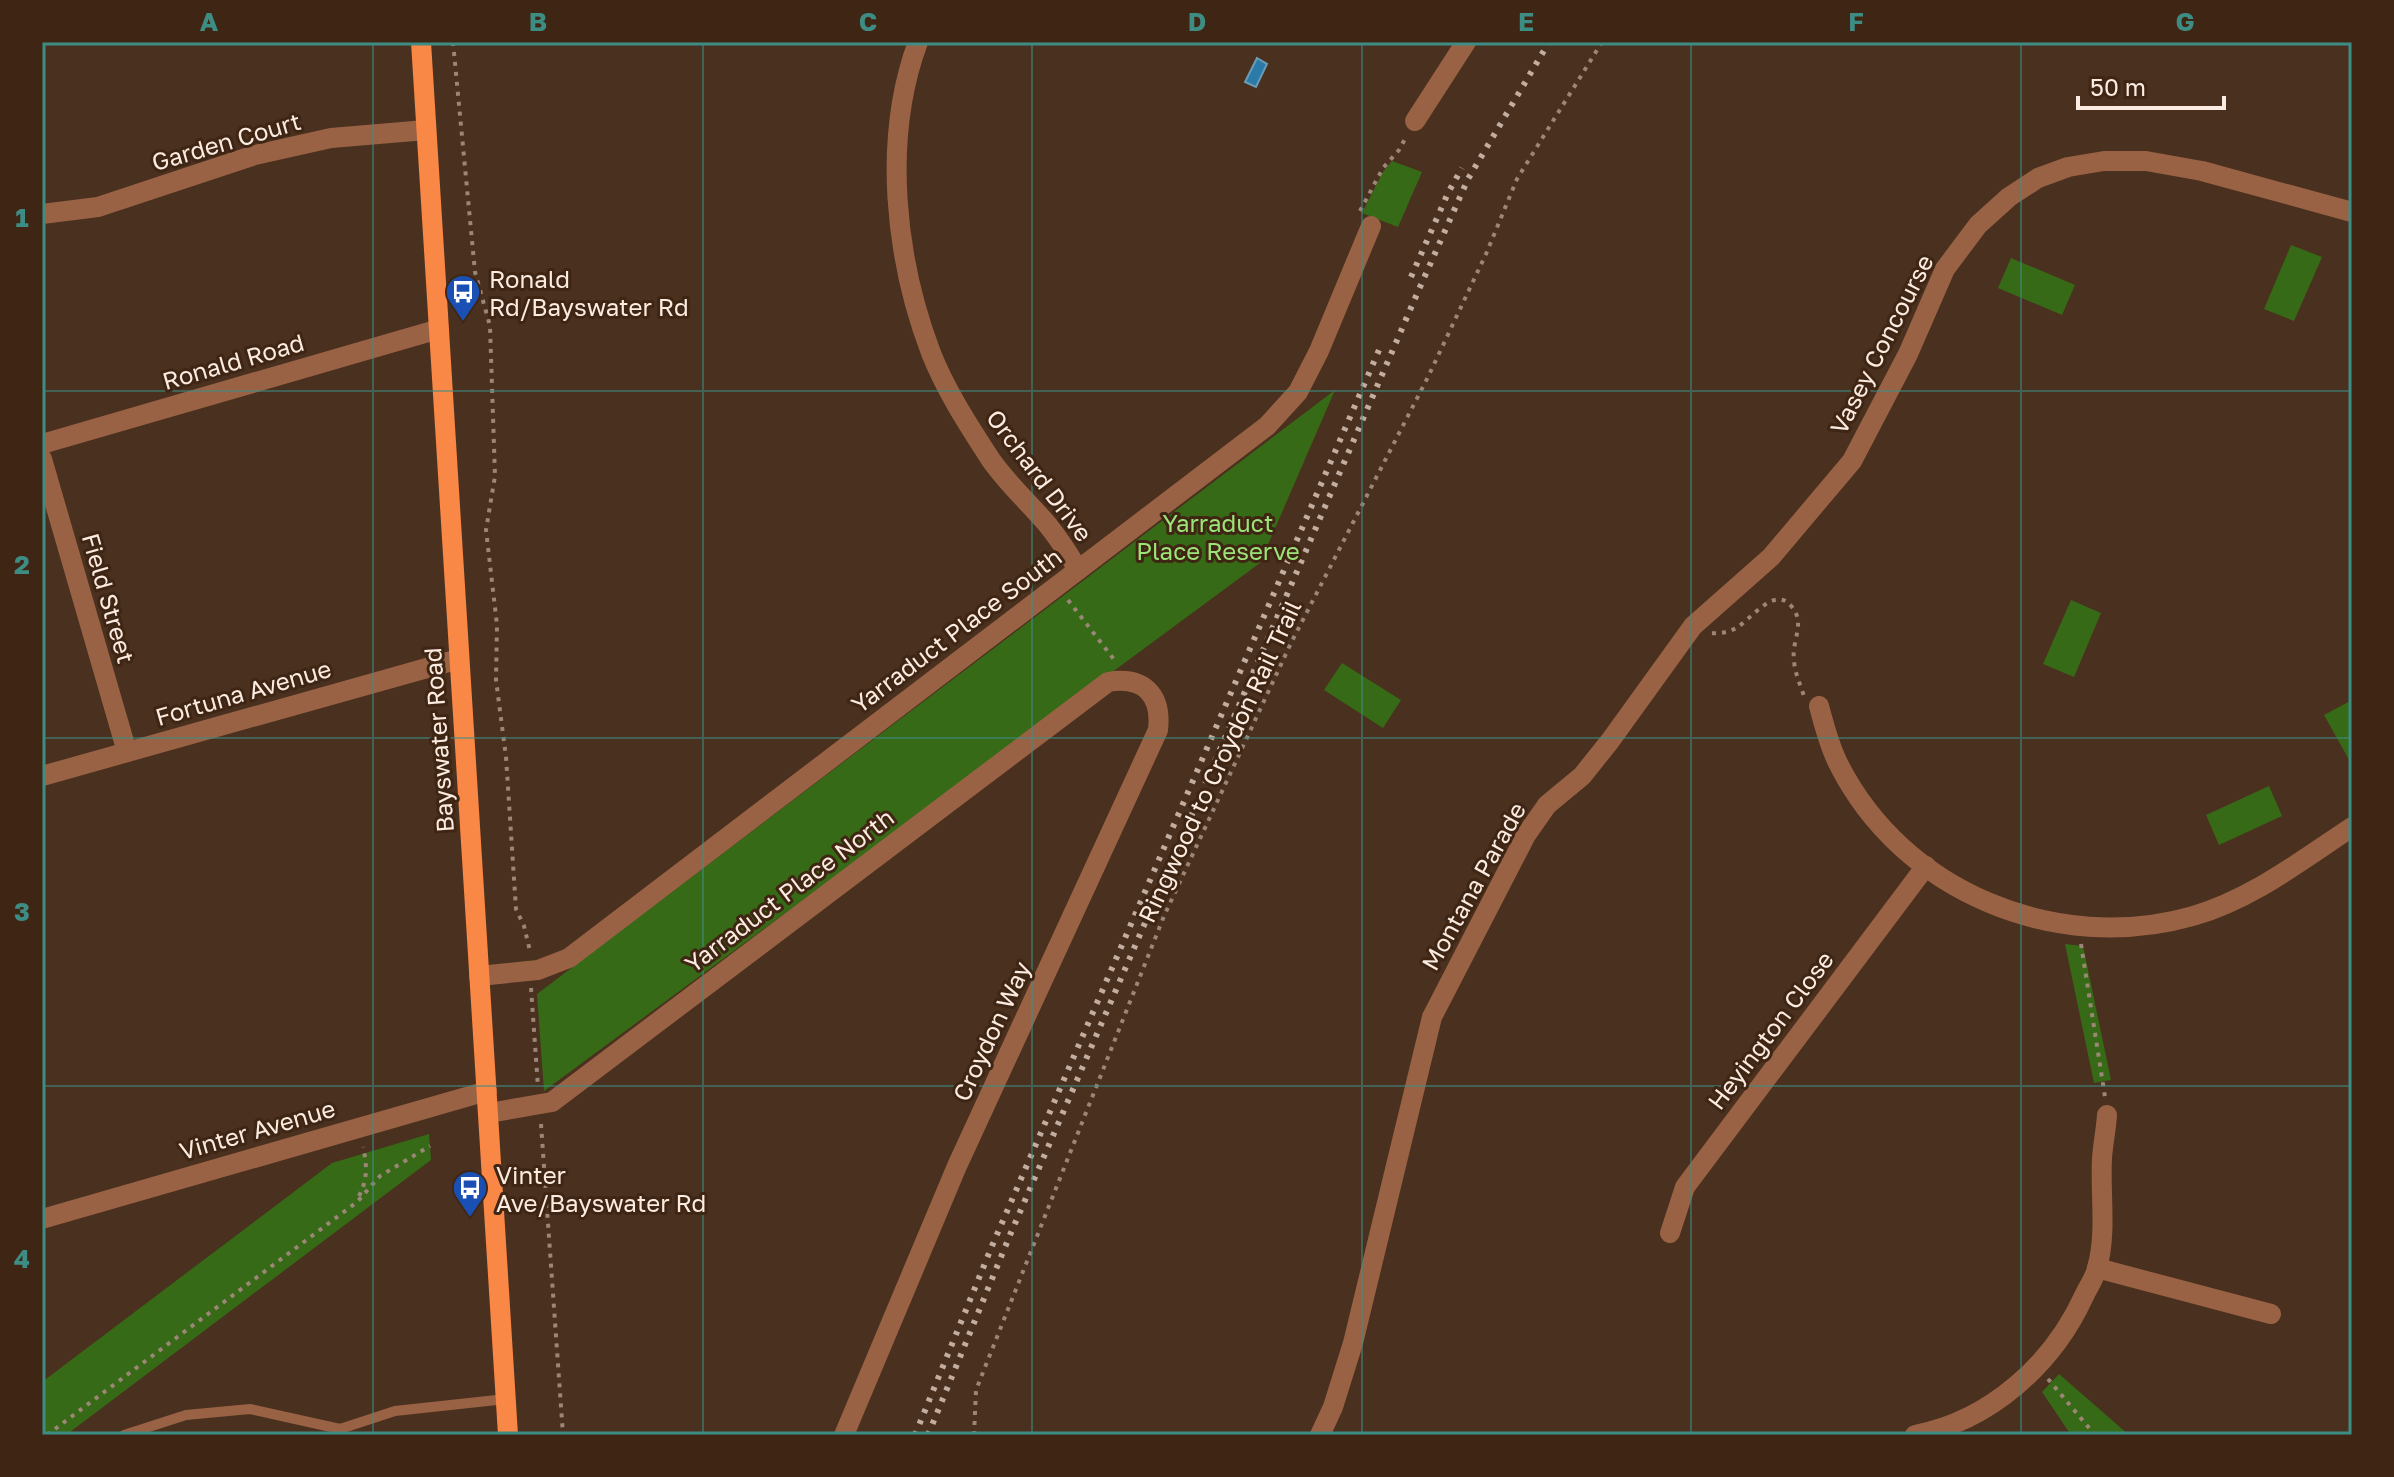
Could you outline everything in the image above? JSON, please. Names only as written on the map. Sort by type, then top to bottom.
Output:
[{"type":"main road","name":"Bayswater Road","points":[[421,42],[508,1435]]},
{"type":"street","name":"Orchard Drive","points":[[918,42],[904,89],[897,174],[900,224],[914,301],[932,355],[957,407],[994,464],[1049,526],[1078,570]]},
{"type":"street","points":[[1415,121],[1466,42]]},
{"type":"street","name":"Garden Court","points":[[42,214],[98,207],[255,155],[331,138],[426,130]]},
{"type":"street","name":"Vasey Concourse","points":[[1852,461],[1908,354],[1945,269],[1978,225],[2009,197],[2038,178],[2104,161],[2146,161],[2202,171],[2352,212]]},
{"type":"street","name":"Yarraduct Place South","points":[[479,976],[530,972],[569,958],[1267,426],[1298,392],[1319,351],[1371,226]]},
{"type":"street","name":"Ronald Road","points":[[42,444],[439,329]]},
{"type":"street","name":"Field Street","points":[[42,459],[127,752]]},
{"type":"street","name":"Montana Parade","points":[[1320,1435],[1333,1407],[1353,1343],[1432,1017],[1526,835],[1547,805],[1582,776],[1610,741],[1693,626],[1771,557],[1852,461]]},
{"type":"street","name":"Fortuna Avenue","points":[[42,776],[459,659]]},
{"type":"street","name":"Yarraduct Place North","points":[[489,1113],[552,1102],[1115,681]]},
{"type":"street","name":"Croydon Way","points":[[844,1435],[957,1166],[1158,730],[1157,702],[1148,691],[1115,681]]},
{"type":"street","points":[[1819,706],[1839,764],[1864,806],[1895,841],[1966,893],[1989,904],[2047,922],[2078,927],[2124,928],[2158,924],[2226,904],[2260,887],[2352,827]]},
{"type":"street","name":"Heyington Close","points":[[1670,1233],[1685,1187],[1926,866]]},
{"type":"street","name":"Vinter Avenue","points":[[42,1219],[487,1091]]},
{"type":"street","points":[[1915,1435],[1956,1422],[1989,1405],[2019,1384],[2038,1367],[2077,1312],[2097,1268],[2107,1115]]},
{"type":"street","points":[[2097,1268],[2271,1314]]},
{"type":"lane","points":[[124,1435],[186,1415],[250,1409],[340,1429],[395,1411],[506,1399]]},
{"type":"path","points":[[453,42],[475,272],[490,326],[495,476],[486,530],[497,625],[496,680],[506,757],[516,909],[530,952],[563,1435]]},
{"type":"path","name":"Ringwood to Croydon Rail Trail","points":[[974,1435],[976,1390],[1164,916],[1291,643],[1434,363],[1486,254],[1517,179],[1602,42]]},
{"type":"path","points":[[1371,226],[1356,219],[1383,168],[1399,150],[1415,121]]},
{"type":"path","points":[[1057,586],[1114,659],[1115,681]]},
{"type":"path","points":[[1693,626],[1721,634],[1736,628],[1768,602],[1777,599],[1785,601],[1795,611],[1799,624],[1793,651],[1796,675],[1805,699],[1819,706]]},
{"type":"path","points":[[2078,927],[2107,1115]]},
{"type":"path","points":[[357,1202],[363,1189],[367,1162],[358,1128]]},
{"type":"path","points":[[47,1435],[357,1202],[380,1176],[430,1146]]},
{"type":"path","points":[[2038,1367],[2095,1435]]},
{"type":"green space","points":[[1392,161],[1422,172],[1398,227],[1362,213]]},
{"type":"green space","points":[[2291,245],[2322,257],[2294,321],[2264,309]]},
{"type":"green space","points":[[2011,258],[2075,285],[2062,315],[1998,288]]},
{"type":"green space","name":"Yarraduct Place Reserve","points":[[1335,390],[1260,563],[544,1091],[537,994]]},
{"type":"green space","points":[[2071,600],[2101,613],[2074,677],[2043,664]]},
{"type":"green space","points":[[1342,663],[1401,700],[1383,728],[1324,690]]},
{"type":"green space","points":[[2352,700],[2352,765],[2324,715]]},
{"type":"green space","points":[[2269,786],[2282,816],[2219,845],[2206,815]]},
{"type":"green space","points":[[2065,944],[2083,946],[2111,1080],[2094,1083]]},
{"type":"green space","points":[[429,1134],[431,1160],[66,1435],[42,1435],[42,1382],[332,1163]]},
{"type":"green space","points":[[2059,1374],[2129,1435],[2071,1435],[2042,1392]]},
{"type":"water","points":[[1257,58],[1267,64],[1256,87],[1245,82]]},
{"type":"railway","points":[[928,1435],[1010,1235],[1468,179],[1549,42]]},
{"type":"railway","points":[[1411,277],[1462,168]]},
{"type":"railway","points":[[915,1435],[992,1246],[1379,350]]},
{"type":"place","name":"Ronald Rd/Bayswater Rd","points":[[463,323]]},
{"type":"place","name":"Vinter Ave/Bayswater Rd","points":[[470,1219]]}]
